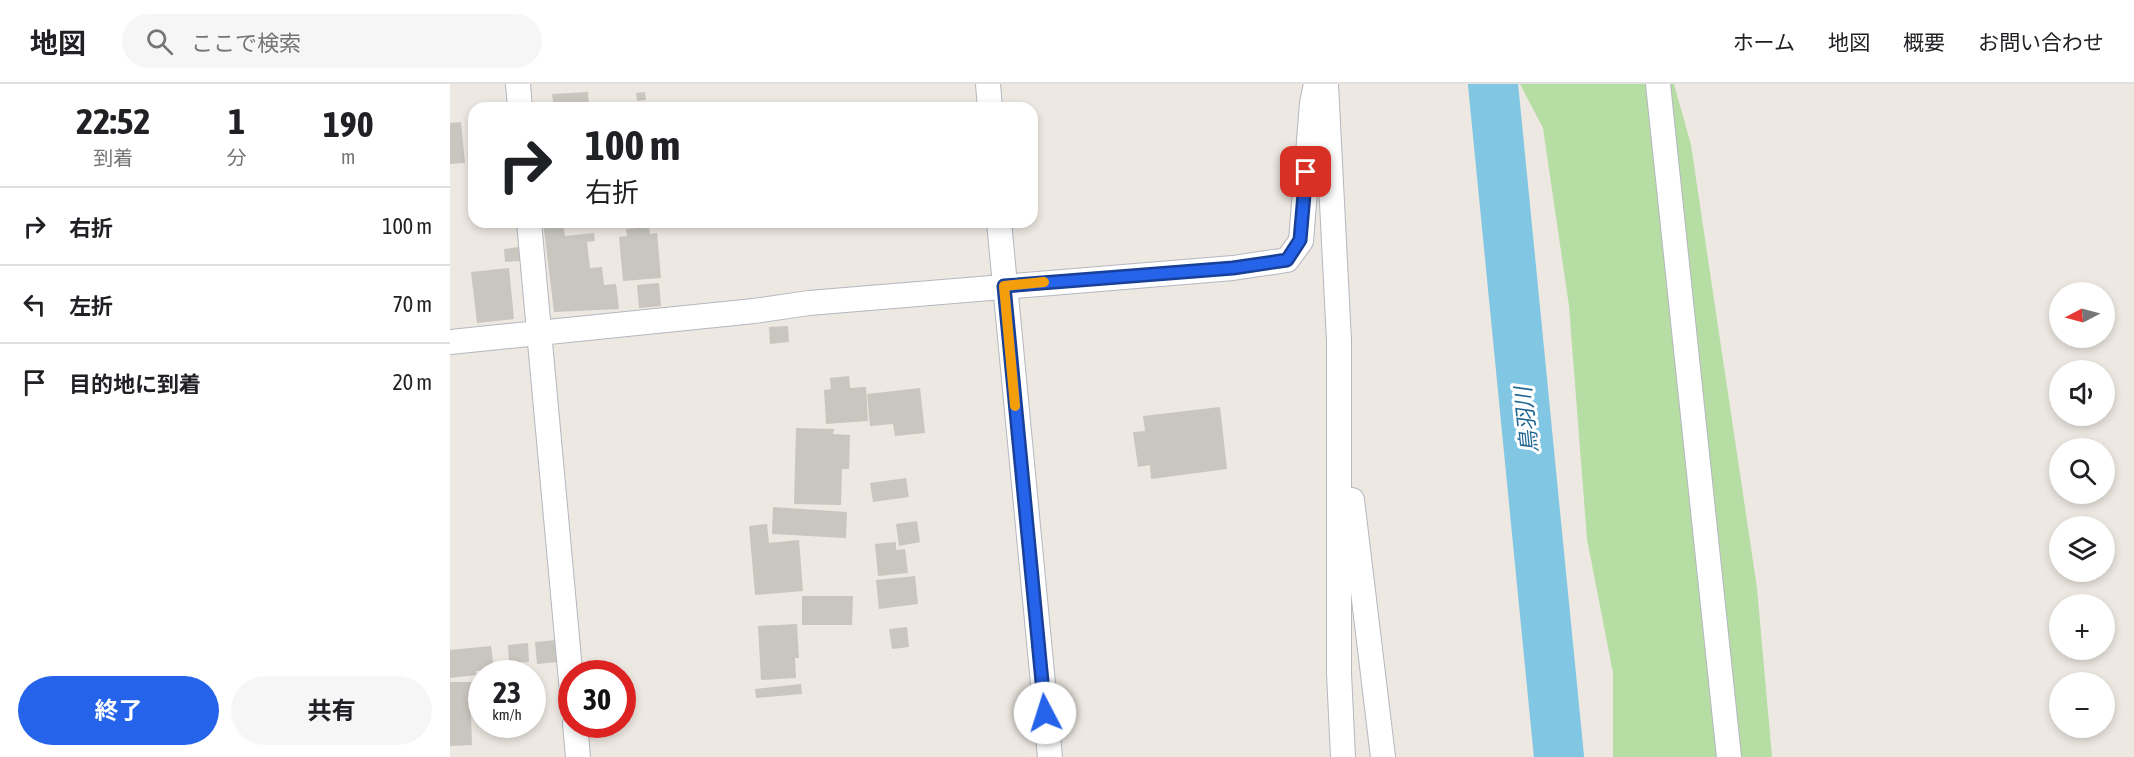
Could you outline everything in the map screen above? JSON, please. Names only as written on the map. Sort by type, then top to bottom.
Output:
[{"type":"street","points":[[518,84],[520,102]]},
{"type":"street","points":[[988,84],[990,102]]},
{"type":"street","points":[[450,342],[809,303],[1233,268],[1287,260],[1300,240],[1312,103],[1316,84]]},
{"type":"street","points":[[1326,84],[1339,341],[1339,674],[1343,757]]},
{"type":"street","points":[[1658,84],[1729,757]]},
{"type":"street","points":[[529,228],[569,660]]},
{"type":"street","points":[[999,228],[1050,757]]},
{"type":"street","points":[[1339,390],[1383,757]]},
{"type":"street","points":[[576,738],[578,757]]},
{"type":"green space","points":[[1520,84],[1674,84],[1691,145],[1757,588],[1772,757],[1613,757],[1613,673],[1587,539],[1569,306],[1543,128]]},
{"type":"building","points":[[588,92],[589,102],[553,102],[552,94]]},
{"type":"building","points":[[645,92],[646,100],[637,101],[636,93]]},
{"type":"building","points":[[461,122],[465,163],[450,164],[450,123]]},
{"type":"building","points":[[544,228],[564,228],[565,236],[594,233],[595,241],[587,242],[590,268],[602,267],[604,285],[616,284],[619,309],[554,312]]},
{"type":"building","points":[[649,228],[650,234],[657,233],[661,278],[623,281],[619,237],[627,236],[626,229]]},
{"type":"building","points":[[519,247],[520,261],[505,262],[504,249]]},
{"type":"building","points":[[509,268],[514,319],[477,323],[471,272]]},
{"type":"building","points":[[659,283],[661,306],[639,308],[637,285]]},
{"type":"building","points":[[788,326],[789,342],[770,344],[769,327]]},
{"type":"building","points":[[849,376],[850,388],[866,387],[868,421],[826,424],[824,390],[831,389],[830,378]]},
{"type":"building","points":[[920,388],[925,433],[895,436],[893,424],[870,426],[867,394]]},
{"type":"building","points":[[1220,407],[1227,469],[1151,479],[1150,465],[1138,467],[1133,432],[1145,431],[1143,416]]},
{"type":"building","points":[[796,428],[834,429],[833,434],[850,435],[849,469],[842,469],[841,505],[794,504]]},
{"type":"building","points":[[906,478],[909,497],[873,502],[870,483]]},
{"type":"building","points":[[773,507],[847,512],[846,538],[772,534]]},
{"type":"building","points":[[917,521],[920,542],[899,546],[896,524]]},
{"type":"building","points":[[767,524],[769,543],[799,540],[803,591],[755,595],[749,526]]},
{"type":"building","points":[[896,542],[896,550],[905,549],[908,573],[878,576],[875,544]]},
{"type":"building","points":[[915,576],[918,604],[879,609],[876,580]]},
{"type":"building","points":[[802,596],[853,596],[852,625],[802,625]]},
{"type":"building","points":[[797,624],[799,658],[795,658],[796,678],[761,680],[758,626]]},
{"type":"building","points":[[907,627],[909,647],[892,649],[889,629]]},
{"type":"building","points":[[556,640],[558,662],[546,663],[546,660],[537,660],[535,642]]},
{"type":"building","points":[[528,643],[529,660],[509,660],[508,645]]},
{"type":"building","points":[[491,646],[493,660],[468,660],[468,676],[450,678],[450,650]]},
{"type":"building","points":[[450,682],[468,682],[468,738],[472,738],[472,745],[450,746]]},
{"type":"building","points":[[801,684],[802,694],[756,698],[755,689]]},
{"type":"waterway","name":"鳥羽川","points":[[1493,84],[1559,757]]},
{"type":"slow traffic","points":[[1015,406],[1004,286],[1044,282]]},
{"type":"route","points":[[1045,713],[1004,286],[1233,268],[1287,260],[1300,240],[1306,172]]}]
